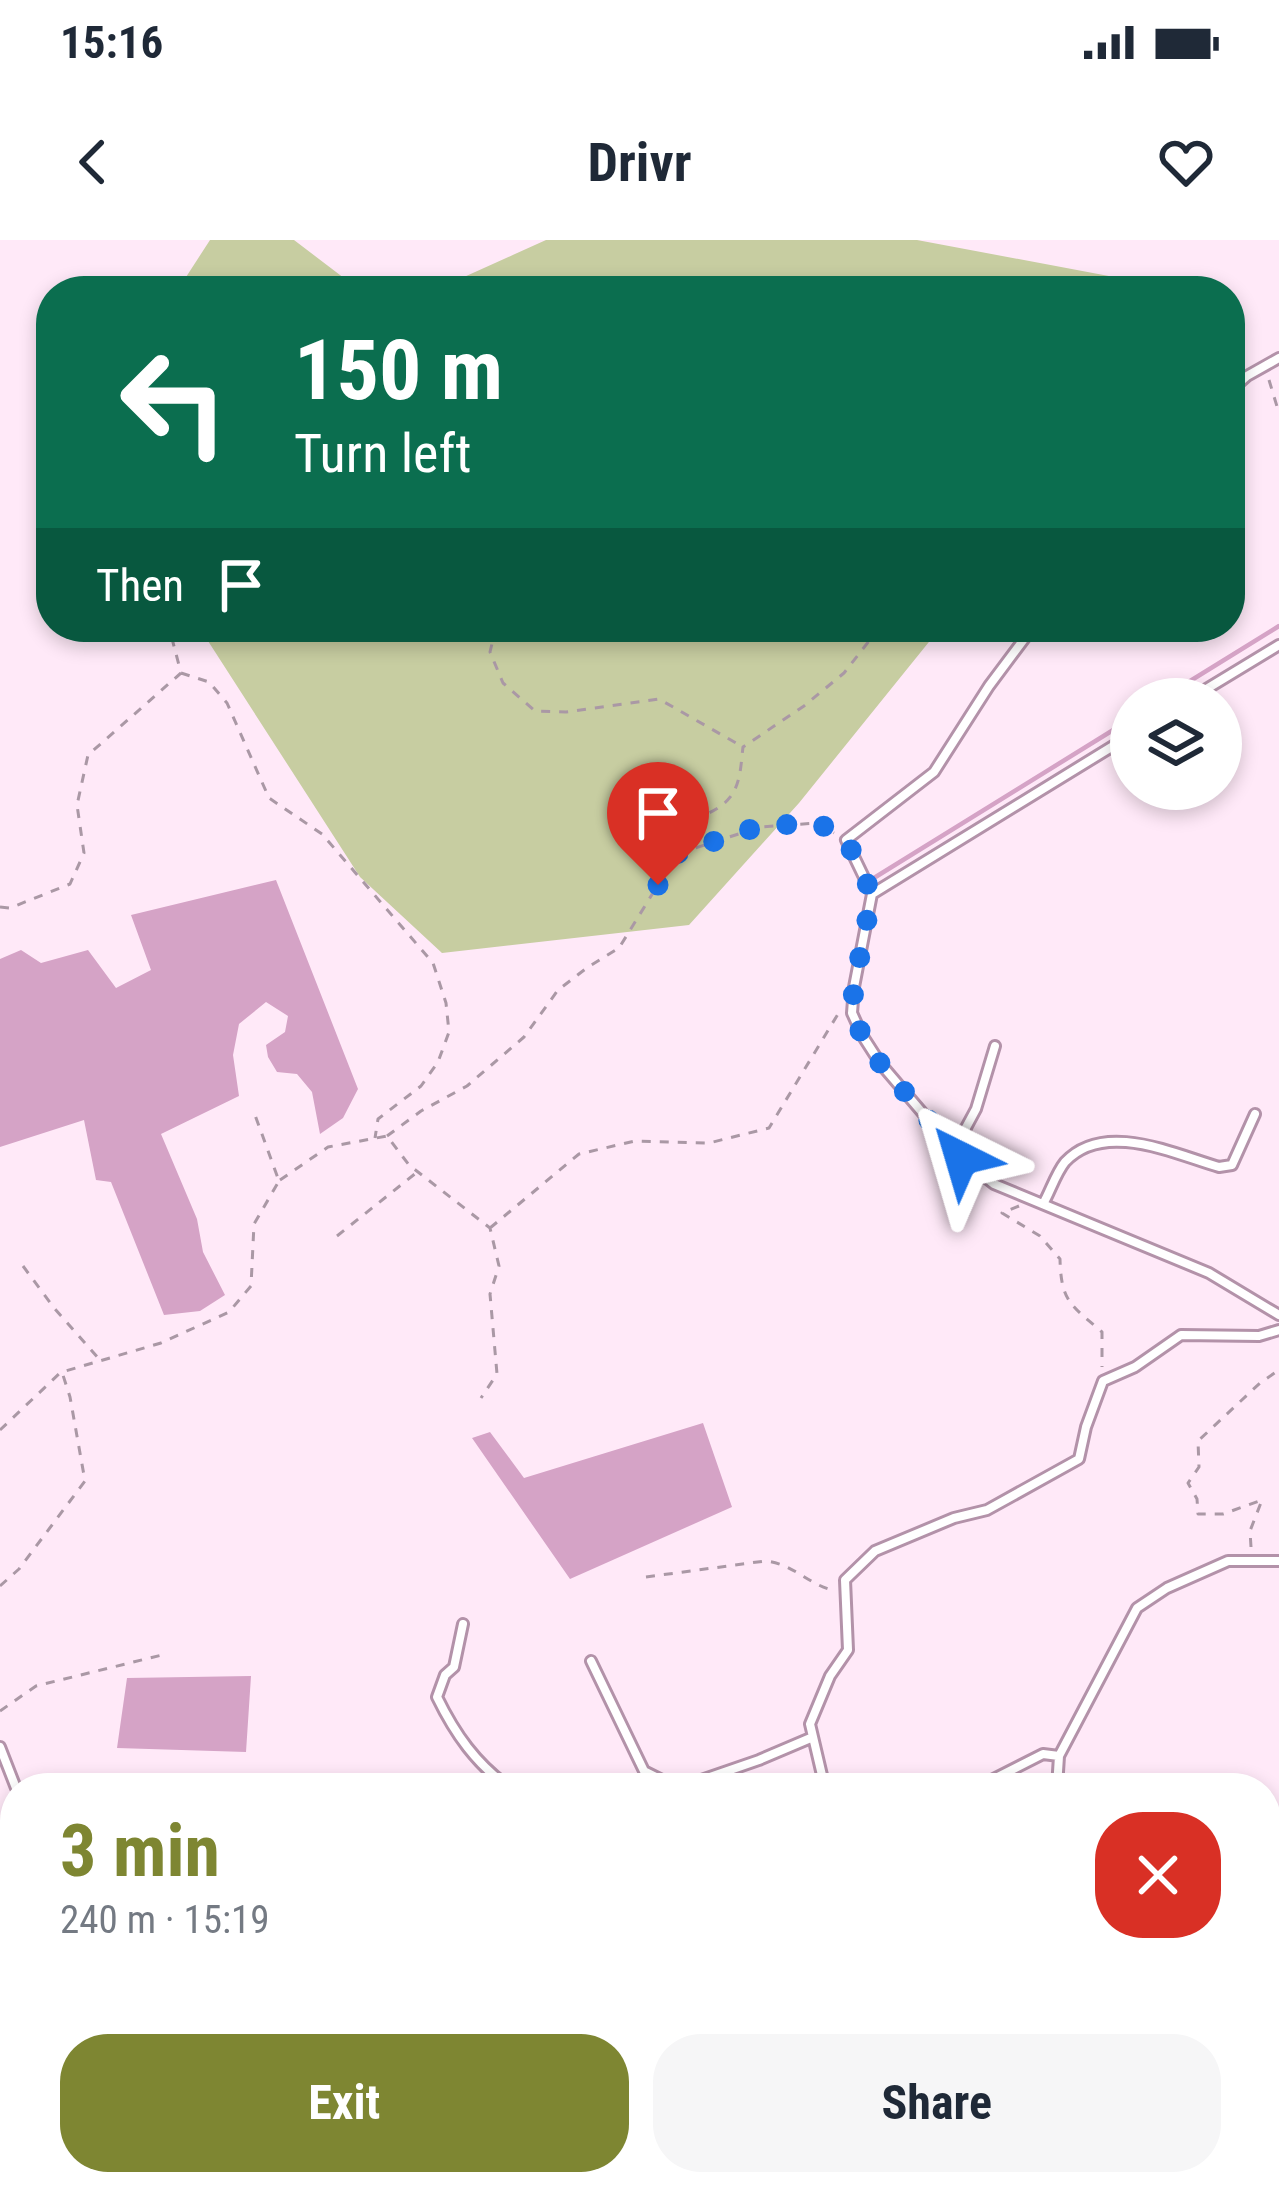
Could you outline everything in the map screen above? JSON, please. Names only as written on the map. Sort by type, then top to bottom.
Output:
[{"type":"lane","points":[[1245,380],[1279,358]]},
{"type":"lane","points":[[1022,642],[934,772],[846,839],[872,894],[852,1013],[880,1063],[954,1150],[994,1184],[1209,1273],[1279,1315]]},
{"type":"lane","points":[[1225,678],[1279,645]]},
{"type":"lane","points":[[872,894],[1110,748]]},
{"type":"lane","points":[[954,1150],[976,1109],[995,1046]]},
{"type":"lane","points":[[1043,1204],[1064,1163],[1088,1146],[1127,1141],[1219,1166],[1232,1165],[1256,1114]]},
{"type":"lane","points":[[821,1773],[810,1724],[830,1676],[848,1650],[845,1580],[875,1551],[987,1510],[1079,1459],[1102,1381],[1136,1367],[1180,1335],[1259,1336],[1279,1330]]},
{"type":"lane","points":[[1058,1773],[1059,1756],[1138,1608],[1167,1588],[1228,1561],[1279,1561]]},
{"type":"lane","points":[[463,1624],[454,1667],[436,1696],[454,1732],[489,1773]]},
{"type":"lane","points":[[591,1661],[648,1773]]},
{"type":"lane","points":[[721,1773],[813,1737]]},
{"type":"lane","points":[[1003,1773],[1043,1754],[1059,1756]]},
{"type":"path","points":[[1264,366],[1279,413]]},
{"type":"path","points":[[173,642],[181,673]]},
{"type":"path","points":[[492,642],[490,652],[502,682],[535,711],[566,712],[659,699],[743,746]]},
{"type":"path","points":[[743,746],[844,673],[868,642]]},
{"type":"path","points":[[0,907],[10,908],[70,884],[84,853],[77,805],[88,755],[181,673]]},
{"type":"path","points":[[181,673],[209,682],[227,703],[268,798],[322,834],[433,963],[446,1003],[448,1032],[438,1062],[422,1086],[378,1119],[375,1138]]},
{"type":"path","points":[[0,1430],[62,1372],[161,1342],[229,1312],[251,1286],[254,1224],[279,1180],[328,1147],[387,1136],[467,1086],[524,1037],[558,990],[619,948],[676,854],[680,836],[695,819],[730,798],[740,774],[743,746]]},
{"type":"path","points":[[676,854],[760,826],[818,823],[846,839]]},
{"type":"path","points":[[490,1228],[579,1154],[634,1141],[709,1143],[769,1128],[854,987]]},
{"type":"path","points":[[255,1115],[279,1180]]},
{"type":"path","points":[[387,1136],[417,1172],[490,1228],[499,1266],[490,1294],[497,1374],[481,1398]]},
{"type":"path","points":[[338,1236],[417,1172]]},
{"type":"path","points":[[1032,1200],[1002,1214],[1040,1237],[1060,1259],[1061,1289],[1102,1332],[1102,1381]]},
{"type":"path","points":[[23,1266],[53,1308],[101,1360]]},
{"type":"path","points":[[1251,1561],[1250,1531],[1262,1500],[1223,1514],[1198,1514],[1197,1499],[1188,1483],[1198,1467],[1198,1441],[1279,1370]]},
{"type":"path","points":[[0,1586],[19,1569],[85,1481],[62,1372]]},
{"type":"path","points":[[646,1577],[777,1562],[823,1588],[846,1594]]},
{"type":"path","points":[[0,1711],[36,1686],[166,1654]]},
{"type":"green space","points":[[210,240],[294,240],[341,276],[187,276]]},
{"type":"green space","points":[[546,240],[917,240],[1109,276],[466,276]]},
{"type":"green space","points":[[209,642],[929,642],[799,803],[689,925],[442,953],[360,877]]},
{"type":"shaded area","points":[[276,880],[358,1089],[343,1118],[320,1134],[312,1092],[297,1074],[277,1072],[268,1057],[266,1045],[285,1032],[288,1016],[266,1002],[239,1024],[233,1055],[239,1096],[161,1134],[197,1219],[203,1252],[225,1295],[200,1311],[164,1315],[111,1182],[96,1180],[84,1120],[0,1147],[0,959],[21,950],[41,963],[88,950],[116,988],[151,970],[131,915]]},
{"type":"shaded area","points":[[703,1423],[732,1507],[570,1579],[472,1438],[490,1432],[524,1478]]},
{"type":"shaded area","points":[[251,1676],[246,1752],[117,1748],[127,1678]]},
{"type":"waterway","points":[[1195,678],[1279,626]]},
{"type":"waterway","points":[[861,886],[1110,732]]},
{"type":"route","points":[[658,885],[676,854],[760,826],[818,823],[846,839],[872,894],[852,1013],[880,1063],[961,1158]]}]
